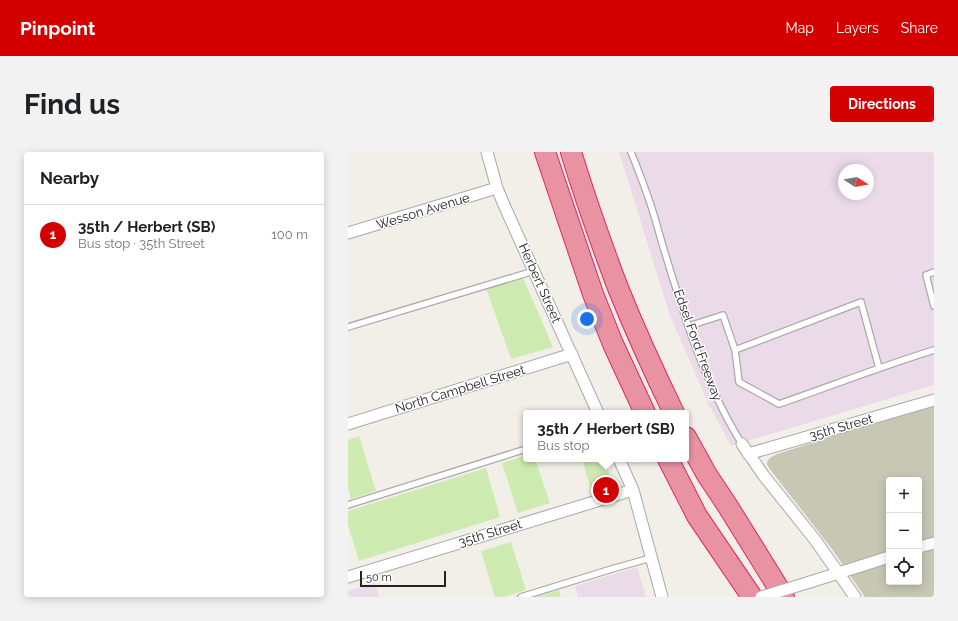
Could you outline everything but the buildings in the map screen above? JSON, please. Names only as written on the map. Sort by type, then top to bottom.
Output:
[{"type":"highway","points":[[545,152],[593,294],[613,344],[644,410]]},
{"type":"highway","points":[[571,152],[618,289],[673,410]]},
{"type":"highway","points":[[689,442],[707,475],[784,597]]},
{"type":"highway","points":[[670,462],[697,516],[752,597]]},
{"type":"street","name":"Herbert Street","points":[[487,152],[497,188],[597,410]]},
{"type":"street","name":"Wesson Avenue","points":[[348,233],[497,188]]},
{"type":"street","name":"North Campbell Street","points":[[348,424],[572,354]]},
{"type":"street","name":"35th Street","points":[[748,454],[934,400]]},
{"type":"street","name":"Edsel Ford Freeway","points":[[742,444],[764,476],[816,541],[855,597]]},
{"type":"street","points":[[620,462],[633,490],[662,597]]},
{"type":"street","name":"35th Street","points":[[348,577],[633,490]]},
{"type":"street","points":[[922,546],[934,543]]},
{"type":"street","points":[[761,597],[886,558]]},
{"type":"lane","name":"Edsel Ford Freeway","points":[[631,152],[648,198],[665,254],[709,381],[722,409],[742,444]]},
{"type":"lane","points":[[348,327],[534,271]]},
{"type":"lane","points":[[934,272],[926,275],[934,306]]},
{"type":"lane","points":[[735,350],[862,302],[879,368]]},
{"type":"lane","points":[[689,326],[723,315],[735,350],[739,382],[779,404],[934,350]]},
{"type":"lane","points":[[348,505],[523,450]]},
{"type":"lane","points":[[522,597],[651,558]]},
{"type":"shaded area","points":[[619,152],[934,152],[934,385],[731,446],[709,405],[670,316]]},
{"type":"shaded area","points":[[934,404],[934,597],[865,597],[832,549],[769,468],[767,464],[770,458],[777,454]]},
{"type":"shaded area","points":[[637,567],[646,597],[578,597],[575,586]]},
{"type":"shaded area","points":[[375,583],[379,597],[348,597],[348,591]]},
{"type":"green space","points":[[523,278],[553,347],[511,359],[486,288]]},
{"type":"green space","points":[[359,436],[376,491],[351,499],[348,488],[348,440]]},
{"type":"green space","points":[[523,456],[523,462],[536,462],[550,503],[518,513],[502,463]]},
{"type":"green space","points":[[583,462],[606,462],[612,484],[591,490]]},
{"type":"green space","points":[[486,468],[500,517],[359,561],[348,525],[348,511]]},
{"type":"green space","points":[[511,542],[526,590],[504,597],[495,597],[481,551]]},
{"type":"green space","points":[[559,590],[561,597],[536,597]]},
{"type":"place","name":"35th / Herbert (SB)","points":[[606,490]]}]
